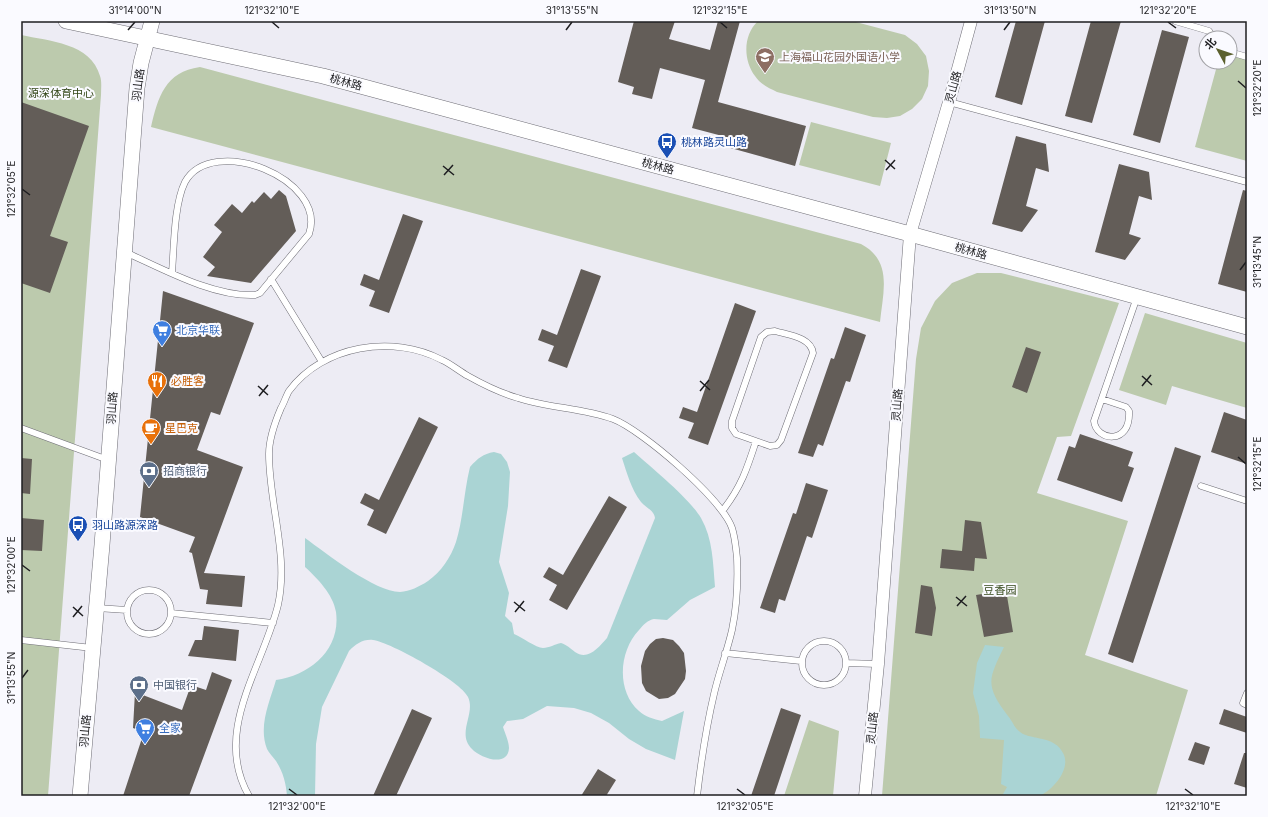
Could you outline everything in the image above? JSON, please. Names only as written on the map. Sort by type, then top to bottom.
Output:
[{"type":"street","name":"桃林路","points":[[66,21],[323,76],[910,234],[1247,327]]},
{"type":"street","name":"羽山路","points":[[80,796],[137,88],[152,21]]},
{"type":"street","name":"灵山路","points":[[865,796],[878,664],[910,234],[971,21]]},
{"type":"lane","points":[[1175,21],[1209,30]]},
{"type":"lane","points":[[949,102],[1247,182]]},
{"type":"lane","points":[[124,252],[172,272],[211,288],[249,295],[260,293],[309,234],[312,225],[311,216],[302,199],[291,184],[276,174],[259,166],[240,162],[221,161],[208,164],[196,169],[186,181],[180,195],[172,272]]},
{"type":"lane","points":[[272,279],[322,362]]},
{"type":"lane","points":[[1102,399],[1126,407],[1129,411],[1124,432],[1120,436],[1114,437],[1098,431],[1095,427],[1094,421],[1137,297]]},
{"type":"lane","points":[[775,331],[808,342],[812,346],[813,353],[781,440],[777,445],[770,446],[756,441],[736,434],[732,428],[732,421],[761,337],[767,332],[775,331]]},
{"type":"lane","points":[[249,796],[242,785],[236,758],[236,731],[242,704],[273,623],[280,596],[282,570],[274,517],[268,452],[276,421],[288,392],[309,371],[322,362],[335,355],[366,348],[399,346],[422,351],[443,360],[492,389],[520,399],[614,419],[632,429],[666,454],[723,510],[732,526],[738,579],[732,631],[709,716],[697,796]]},
{"type":"lane","points":[[21,428],[108,460]]},
{"type":"lane","points":[[723,510],[736,493],[747,469],[756,441]]},
{"type":"lane","points":[[1201,486],[1247,501]]},
{"type":"lane","points":[[146,590],[161,593],[166,598],[171,613],[170,620],[161,631],[148,634],[134,629],[130,624],[126,610],[128,603],[133,597],[139,592],[146,590]]},
{"type":"lane","points":[[95,608],[126,610]]},
{"type":"lane","points":[[171,613],[273,623]]},
{"type":"lane","points":[[21,640],[92,648]]},
{"type":"lane","points":[[829,641],[842,649],[846,663],[841,676],[830,684],[822,685],[816,684],[805,675],[801,661],[808,647],[814,642],[829,641]]},
{"type":"lane","points":[[725,653],[801,661]]},
{"type":"lane","points":[[846,663],[878,664]]},
{"type":"lane","points":[[1247,693],[1243,703],[1247,705]]},
{"type":"green space","points":[[758,21],[852,21],[905,35],[917,44],[926,56],[929,71],[928,86],[922,99],[912,109],[900,116],[887,118],[873,117],[777,92],[759,81],[748,63],[746,48],[747,40],[753,27]]},
{"type":"green space","name":"源深体育中心","points":[[21,35],[68,45],[78,50],[88,57],[95,65],[100,76],[101,83],[48,796],[21,796]]},
{"type":"green space","points":[[1238,54],[1247,57],[1247,161],[1195,147],[1216,70],[1238,70]]},
{"type":"green space","points":[[200,67],[861,244],[871,251],[878,259],[882,268],[884,289],[880,322],[151,127],[160,96],[171,80],[179,74]]},
{"type":"green space","points":[[811,122],[891,143],[880,186],[799,165]]},
{"type":"green space","name":"豆香园","points":[[977,273],[1001,273],[1119,303],[1071,436],[1057,437],[1037,493],[1128,521],[1085,655],[1188,690],[1156,796],[882,796],[916,359],[921,328],[935,301],[952,283]]},
{"type":"green space","points":[[1145,313],[1247,343],[1247,408],[1172,386],[1166,405],[1119,390]]},
{"type":"green space","points":[[809,720],[839,731],[833,796],[784,796]]},
{"type":"shaded area","points":[[494,452],[501,454],[507,462],[510,472],[508,506],[499,562],[509,593],[505,616],[512,623],[514,634],[540,648],[561,643],[575,652],[584,655],[593,652],[607,638],[655,518],[653,513],[641,502],[635,492],[622,458],[634,452],[679,493],[701,518],[710,543],[715,587],[690,600],[667,620],[650,620],[632,639],[624,660],[623,671],[626,693],[639,711],[650,718],[662,721],[684,711],[675,760],[646,749],[629,739],[609,723],[591,713],[574,708],[547,706],[523,719],[507,721],[503,727],[509,746],[507,754],[504,758],[499,759],[487,758],[472,749],[468,743],[466,730],[470,703],[463,690],[440,673],[409,655],[382,642],[366,640],[360,642],[349,651],[322,707],[316,744],[315,796],[287,796],[282,773],[276,761],[267,749],[265,740],[264,723],[268,705],[276,680],[300,673],[321,658],[334,638],[336,626],[336,612],[332,599],[319,581],[305,567],[305,538],[351,571],[378,586],[400,592],[418,587],[437,573],[445,564],[454,548],[460,524],[470,467],[481,457]]},
{"type":"shaded area","points":[[985,645],[1004,647],[992,675],[992,689],[995,697],[1016,728],[1023,734],[1055,744],[1063,753],[1065,766],[1063,772],[1050,789],[1039,796],[1002,796],[1007,787],[1001,784],[1004,740],[980,738],[979,716],[973,693],[977,663]]},
{"type":"building","points":[[634,21],[675,21],[669,39],[710,50],[718,21],[740,21],[718,102],[806,126],[795,166],[727,147],[730,138],[692,128],[705,80],[660,68],[652,99],[632,94],[634,87],[618,82]]},
{"type":"building","points":[[1016,21],[1045,21],[1022,105],[995,97]]},
{"type":"building","points":[[1091,21],[1121,21],[1092,123],[1065,116]]},
{"type":"building","points":[[1162,30],[1189,37],[1160,143],[1133,135]]},
{"type":"building","points":[[21,102],[89,126],[50,236],[68,242],[50,293],[21,283]]},
{"type":"building","points":[[1016,136],[1046,144],[1049,172],[1036,168],[1026,206],[1038,210],[1022,232],[992,224]]},
{"type":"building","points":[[1119,164],[1149,172],[1152,200],[1139,196],[1129,234],[1141,238],[1125,260],[1095,252]]},
{"type":"building","points":[[279,190],[286,196],[296,231],[251,283],[207,276],[215,267],[203,257],[222,232],[214,225],[232,204],[242,213],[252,201],[254,203],[264,192],[271,199]]},
{"type":"building","points":[[1243,190],[1247,191],[1247,292],[1218,284]]},
{"type":"building","points":[[403,214],[423,221],[389,313],[369,306],[375,291],[360,285],[364,274],[379,280]]},
{"type":"building","points":[[581,269],[601,276],[567,368],[548,361],[554,346],[538,340],[542,329],[557,335]]},
{"type":"building","points":[[163,291],[254,323],[220,415],[211,412],[197,450],[243,467],[204,573],[245,576],[242,607],[206,604],[208,590],[200,589],[192,553],[189,552],[195,537],[140,517]]},
{"type":"building","points":[[735,303],[756,311],[708,445],[688,438],[694,423],[679,418],[683,407],[697,412]]},
{"type":"building","points":[[845,327],[866,335],[850,382],[846,381],[823,446],[818,444],[813,457],[798,453],[831,358],[834,359]]},
{"type":"building","points":[[1026,347],[1041,352],[1027,393],[1012,387]]},
{"type":"building","points":[[1224,412],[1247,420],[1247,464],[1211,452]]},
{"type":"building","points":[[419,417],[438,427],[386,534],[367,525],[374,510],[360,503],[365,493],[379,500]]},
{"type":"building","points":[[1080,434],[1133,452],[1128,466],[1134,468],[1122,502],[1057,480],[1069,446],[1075,448]]},
{"type":"building","points":[[1175,447],[1201,456],[1133,663],[1108,654]]},
{"type":"building","points":[[21,458],[32,459],[30,494],[21,493]]},
{"type":"building","points":[[806,483],[828,490],[812,538],[807,536],[785,601],[779,599],[775,613],[760,608],[793,513],[796,514]]},
{"type":"building","points":[[609,496],[627,507],[567,610],[549,600],[557,585],[543,577],[549,567],[563,575]]},
{"type":"building","points":[[21,518],[44,520],[42,551],[21,550]]},
{"type":"building","points":[[965,520],[981,522],[987,559],[975,558],[974,571],[940,568],[942,549],[962,551]]},
{"type":"building","points":[[921,585],[932,587],[936,608],[932,636],[915,633]]},
{"type":"building","points":[[1006,590],[1013,632],[984,637],[976,595]]},
{"type":"building","points":[[204,626],[239,630],[236,661],[188,656],[195,640],[202,640]]},
{"type":"building","points":[[663,638],[673,640],[684,653],[686,671],[685,679],[675,694],[668,698],[659,699],[646,691],[642,683],[641,666],[645,651],[650,644],[656,639]]},
{"type":"building","points":[[212,672],[232,680],[189,796],[123,796],[144,732],[133,728],[135,692],[182,710],[191,685],[206,690]]},
{"type":"building","points":[[781,708],[801,715],[774,796],[751,796]]},
{"type":"building","points":[[412,709],[432,718],[396,796],[373,796]]},
{"type":"building","points":[[1224,709],[1247,717],[1247,733],[1219,724]]},
{"type":"building","points":[[1195,742],[1210,747],[1204,765],[1188,760]]},
{"type":"building","points":[[1244,753],[1247,753],[1247,788],[1234,784]]},
{"type":"building","points":[[598,769],[616,780],[606,796],[581,796]]},
{"type":"place","name":"上海福山花园外国语小学","points":[[765,74]]},
{"type":"place","name":"桃林路灵山路","points":[[667,159]]},
{"type":"place","name":"北京华联","points":[[162,347]]},
{"type":"place","name":"必胜客","points":[[157,398]]},
{"type":"place","name":"星巴克","points":[[151,445]]},
{"type":"place","name":"招商银行","points":[[149,488]]},
{"type":"place","name":"羽山路源深路","points":[[78,542]]},
{"type":"place","name":"中国银行","points":[[139,702]]},
{"type":"place","name":"全家","points":[[145,745]]}]
